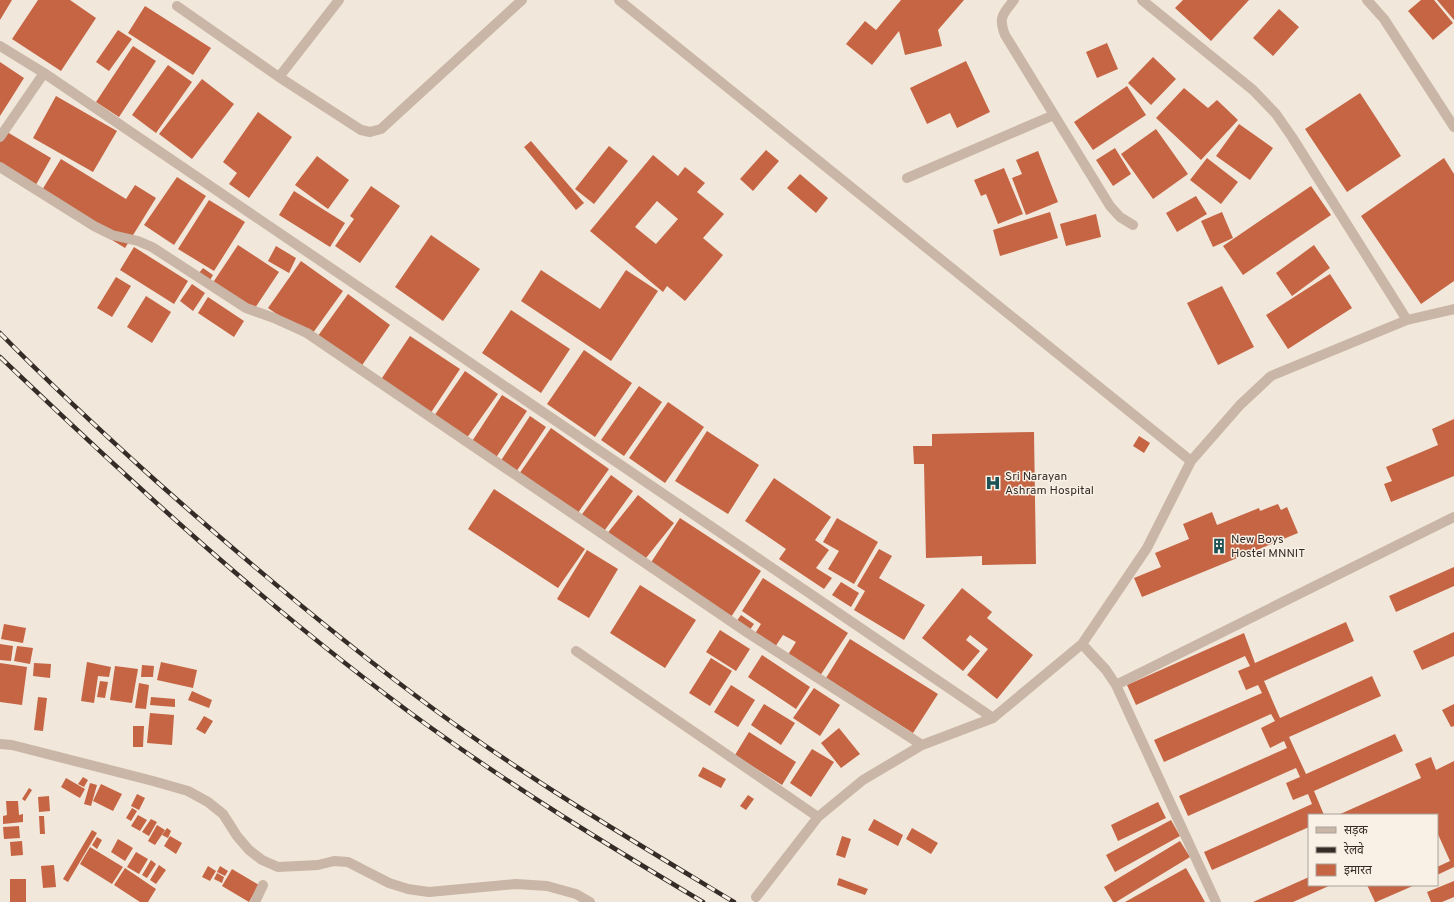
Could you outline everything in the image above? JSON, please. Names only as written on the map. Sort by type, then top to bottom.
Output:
[{"type":"street","points":[[279,77],[339,0]]},
{"type":"street","points":[[177,6],[279,77],[361,130],[370,132],[381,129],[522,0]]},
{"type":"street","points":[[619,0],[1191,461]]},
{"type":"street","points":[[1014,0],[1004,13],[1001,24],[1005,35],[1110,206],[1120,217],[1133,225]]},
{"type":"street","points":[[1142,0],[1253,90],[1276,114],[1407,320]]},
{"type":"street","points":[[1367,0],[1384,19],[1454,126]]},
{"type":"street","points":[[0,46],[44,73],[993,718]]},
{"type":"street","points":[[0,137],[44,73]]},
{"type":"street","points":[[907,178],[1054,115]]},
{"type":"street","points":[[0,167],[94,226],[112,235],[138,241],[152,247],[246,308],[274,318],[307,333],[741,628],[922,746]]},
{"type":"street","points":[[756,897],[818,817],[863,780],[922,746],[993,718],[1082,644],[1147,548],[1191,461],[1240,405],[1271,376],[1407,320],[1454,309]]},
{"type":"street","points":[[1116,685],[1454,517]]},
{"type":"street","points":[[1082,644],[1106,670],[1116,685],[1216,902]]},
{"type":"street","points":[[576,652],[818,817]]},
{"type":"street","points":[[0,744],[12,744],[153,781],[188,792],[208,802],[224,814],[237,836],[249,850],[262,860],[278,867],[318,865],[334,861],[348,862],[389,883],[408,889],[429,892],[516,884],[548,886],[576,894],[590,902]]},
{"type":"street","points":[[255,902],[263,885]]},
{"type":"building","points":[[0,0],[12,0],[0,20]]},
{"type":"building","points":[[38,0],[70,0],[96,18],[61,71],[12,39]]},
{"type":"building","points":[[901,0],[964,0],[938,30],[942,46],[905,55],[899,31],[872,65],[846,44],[865,21],[876,30]]},
{"type":"building","points":[[1183,0],[1249,0],[1211,41],[1175,8]]},
{"type":"building","points":[[1421,0],[1434,0],[1453,23],[1433,40],[1408,11]]},
{"type":"building","points":[[1437,0],[1454,0],[1454,20]]},
{"type":"building","points":[[145,6],[211,48],[193,75],[128,33]]},
{"type":"building","points":[[1279,9],[1299,27],[1273,56],[1253,38]]},
{"type":"building","points":[[118,30],[132,39],[109,71],[96,62]]},
{"type":"building","points":[[1107,43],[1118,69],[1097,78],[1086,52]]},
{"type":"building","points":[[133,46],[156,61],[119,117],[96,102]]},
{"type":"building","points":[[1153,57],[1176,79],[1151,105],[1128,83]]},
{"type":"building","points":[[966,61],[990,112],[957,128],[950,113],[927,124],[910,88]]},
{"type":"building","points":[[0,62],[24,78],[0,116]]},
{"type":"building","points":[[168,65],[192,82],[156,133],[132,115]]},
{"type":"building","points":[[202,79],[234,104],[192,159],[159,134]]},
{"type":"building","points":[[1127,86],[1146,115],[1093,150],[1074,122]]},
{"type":"building","points":[[1184,88],[1208,108],[1217,100],[1238,120],[1201,160],[1156,118]]},
{"type":"building","points":[[1360,93],[1401,156],[1347,192],[1305,129]]},
{"type":"building","points":[[56,96],[117,131],[93,172],[33,138]]},
{"type":"building","points":[[258,112],[292,137],[249,198],[229,184],[237,173],[223,162]]},
{"type":"building","points":[[1239,124],[1273,148],[1250,180],[1216,156]]},
{"type":"building","points":[[2,129],[51,158],[33,190],[0,170],[0,132]]},
{"type":"building","points":[[1156,129],[1188,174],[1153,199],[1121,154]]},
{"type":"building","points":[[531,141],[584,203],[576,210],[524,147]]},
{"type":"building","points":[[609,146],[628,161],[594,204],[575,189]]},
{"type":"building","points":[[1115,148],[1131,174],[1113,186],[1096,160]]},
{"type":"building","points":[[766,150],[779,161],[753,191],[740,179]]},
{"type":"building","points":[[1038,151],[1058,202],[1026,215],[1012,178],[1022,174],[1016,160]]},
{"type":"building","points":[[653,155],[678,176],[685,167],[705,183],[697,192],[724,214],[703,238],[723,255],[685,301],[667,286],[663,292],[590,231]],"holes":[[[657,201],[678,219],[656,244],[635,227]]]},
{"type":"building","points":[[317,156],[349,180],[328,209],[295,185]]},
{"type":"building","points":[[1207,158],[1238,182],[1221,204],[1190,180]]},
{"type":"building","points":[[1444,158],[1454,174],[1454,281],[1421,304],[1361,216]]},
{"type":"building","points":[[61,159],[126,199],[135,185],[156,198],[125,248],[39,195]]},
{"type":"building","points":[[1004,168],[1023,214],[998,224],[986,194],[981,196],[974,180]]},
{"type":"building","points":[[800,174],[828,198],[816,213],[787,188]]},
{"type":"building","points":[[177,177],[206,196],[174,245],[144,225]]},
{"type":"building","points":[[371,186],[400,206],[360,263],[335,246],[354,219],[350,216]]},
{"type":"building","points":[[1311,186],[1331,215],[1243,275],[1223,246]]},
{"type":"building","points":[[294,191],[345,223],[330,247],[279,215]]},
{"type":"building","points":[[1196,196],[1207,214],[1177,232],[1166,213]]},
{"type":"building","points":[[209,200],[245,222],[214,271],[178,249]]},
{"type":"building","points":[[1050,212],[1058,238],[1000,256],[993,230]]},
{"type":"building","points":[[1222,212],[1233,238],[1213,247],[1201,221]]},
{"type":"building","points":[[1096,214],[1101,237],[1066,246],[1060,224]]},
{"type":"building","points":[[431,235],[480,269],[443,321],[395,287]]},
{"type":"building","points":[[238,245],[279,272],[251,314],[210,287]]},
{"type":"building","points":[[1314,245],[1330,268],[1292,296],[1276,273]]},
{"type":"building","points":[[276,246],[296,258],[289,273],[268,261]]},
{"type":"building","points":[[134,247],[188,281],[174,304],[120,270]]},
{"type":"building","points":[[301,261],[343,291],[310,337],[268,308]]},
{"type":"building","points":[[203,268],[213,275],[207,285],[196,277]]},
{"type":"building","points":[[541,270],[600,309],[626,270],[658,291],[611,361],[521,301]]},
{"type":"building","points":[[1330,274],[1352,308],[1288,349],[1266,315]]},
{"type":"building","points":[[116,277],[131,286],[112,317],[97,308]]},
{"type":"building","points":[[192,284],[205,293],[193,311],[180,301]]},
{"type":"building","points":[[1222,286],[1254,347],[1218,365],[1187,303]]},
{"type":"building","points":[[348,294],[390,325],[358,371],[315,340]]},
{"type":"building","points":[[146,296],[171,312],[152,343],[127,327]]},
{"type":"building","points":[[208,297],[244,321],[234,337],[198,313]]},
{"type":"building","points":[[511,310],[570,349],[541,393],[482,353]]},
{"type":"building","points":[[410,336],[460,369],[428,417],[378,384]]},
{"type":"building","points":[[584,350],[632,383],[595,437],[547,404]]},
{"type":"building","points":[[465,371],[498,394],[464,442],[432,419]]},
{"type":"building","points":[[639,386],[662,402],[624,456],[601,440]]},
{"type":"building","points":[[502,395],[527,411],[493,462],[469,446]]},
{"type":"building","points":[[668,402],[704,427],[665,483],[629,458]]},
{"type":"building","points":[[530,416],[546,427],[514,475],[498,465]]},
{"type":"building","points":[[1454,419],[1454,476],[1391,502],[1384,484],[1392,481],[1386,467],[1438,445],[1432,429]]},
{"type":"building","points":[[551,428],[609,469],[575,517],[517,477]]},
{"type":"building","points":[[707,431],[759,465],[728,514],[675,481]]},
{"type":"building","points":[[1034,432],[1036,564],[982,565],[982,556],[926,558],[924,464],[914,464],[913,446],[932,446],[932,434]]},
{"type":"building","points":[[1139,436],[1150,443],[1144,453],[1133,446]]},
{"type":"building","points":[[611,475],[633,491],[602,534],[580,517]]},
{"type":"building","points":[[774,478],[831,517],[815,540],[829,550],[816,568],[832,578],[824,589],[779,559],[786,549],[745,521]]},
{"type":"building","points":[[494,489],[585,549],[558,588],[468,529]]},
{"type":"building","points":[[638,495],[674,523],[642,563],[606,535]]},
{"type":"building","name":"New Boys Hostel MNNIT","points":[[1278,504],[1281,510],[1287,507],[1298,533],[1142,597],[1134,578],[1161,567],[1155,553],[1189,539],[1183,524],[1212,512],[1217,525],[1259,508],[1260,511]]},
{"type":"building","points":[[680,518],[761,571],[731,617],[650,564]]},
{"type":"building","points":[[837,518],[878,542],[854,584],[828,569],[839,551],[823,542]]},
{"type":"building","points":[[879,549],[892,556],[879,578],[925,605],[904,640],[854,610],[865,591],[857,586]]},
{"type":"building","points":[[587,550],[618,569],[589,618],[557,599]]},
{"type":"building","points":[[1454,567],[1454,586],[1396,612],[1389,596]]},
{"type":"building","points":[[763,578],[848,633],[816,682],[784,661],[796,642],[783,635],[773,650],[753,637],[761,624],[742,611]]},
{"type":"building","points":[[841,582],[859,593],[851,607],[832,595]]},
{"type":"building","points":[[640,585],[696,620],[665,668],[610,633]]},
{"type":"building","points":[[962,588],[992,612],[987,618],[1033,655],[997,699],[967,675],[988,649],[970,635],[966,640],[980,651],[963,671],[922,638]]},
{"type":"building","points":[[741,615],[754,624],[749,631],[736,622]]},
{"type":"building","points":[[1346,622],[1354,641],[1264,681],[1280,718],[1372,676],[1381,696],[1289,737],[1306,774],[1395,734],[1403,751],[1314,791],[1324,814],[1308,814],[1308,827],[1212,870],[1204,852],[1312,804],[1308,794],[1293,800],[1286,783],[1300,777],[1296,768],[1188,816],[1179,796],[1287,748],[1284,741],[1270,748],[1261,728],[1275,721],[1271,714],[1164,762],[1154,740],[1262,693],[1258,685],[1246,690],[1238,671],[1250,666],[1245,656],[1136,705],[1127,685],[1244,633],[1255,663]]},
{"type":"building","points":[[4,624],[26,628],[23,643],[1,639]]},
{"type":"building","points":[[720,630],[750,649],[736,671],[706,652]]},
{"type":"building","points":[[1454,632],[1454,656],[1422,670],[1413,651]]},
{"type":"building","points":[[850,639],[938,694],[913,733],[826,678]]},
{"type":"building","points":[[0,644],[13,646],[11,661],[0,660]]},
{"type":"building","points":[[17,646],[33,648],[30,664],[14,661]]},
{"type":"building","points":[[762,655],[810,687],[796,709],[748,677]]},
{"type":"building","points":[[711,658],[732,671],[710,706],[689,693]]},
{"type":"building","points":[[87,662],[111,667],[109,677],[98,676],[94,703],[81,701]]},
{"type":"building","points":[[161,662],[197,670],[193,688],[157,680]]},
{"type":"building","points":[[0,663],[27,667],[22,705],[0,702]]},
{"type":"building","points":[[34,663],[51,664],[50,678],[33,676]]},
{"type":"building","points":[[142,665],[154,666],[153,677],[141,677]]},
{"type":"building","points":[[115,666],[138,669],[132,703],[110,700]]},
{"type":"building","points":[[100,681],[108,682],[105,698],[97,697]]},
{"type":"building","points":[[139,683],[149,685],[146,709],[135,708]]},
{"type":"building","points":[[731,685],[755,700],[738,727],[714,712]]},
{"type":"building","points":[[814,688],[840,705],[820,736],[793,718]]},
{"type":"building","points":[[192,691],[212,700],[209,708],[188,700]]},
{"type":"building","points":[[38,697],[47,698],[43,731],[34,730]]},
{"type":"building","points":[[151,697],[175,699],[175,707],[150,705]]},
{"type":"building","points":[[764,704],[795,723],[781,745],[751,725]]},
{"type":"building","points":[[1454,704],[1454,726],[1451,727],[1442,710]]},
{"type":"building","points":[[150,713],[174,715],[172,745],[147,743]]},
{"type":"building","points":[[204,716],[213,721],[205,734],[196,729]]},
{"type":"building","points":[[133,726],[144,726],[143,747],[133,747]]},
{"type":"building","points":[[839,728],[860,754],[841,768],[821,743]]},
{"type":"building","points":[[749,732],[796,762],[782,785],[735,755]]},
{"type":"building","points":[[812,749],[834,762],[811,797],[790,783]]},
{"type":"building","points":[[1431,757],[1436,770],[1454,761],[1454,867],[1438,875],[1438,867],[1450,861],[1438,834],[1438,814],[1340,814],[1421,778],[1415,764]]},
{"type":"building","points":[[703,767],[726,779],[721,788],[698,776]]},
{"type":"building","points":[[83,777],[88,780],[84,787],[78,784]]},
{"type":"building","points":[[66,778],[85,789],[80,798],[61,787]]},
{"type":"building","points":[[90,783],[97,785],[91,806],[84,804]]},
{"type":"building","points":[[101,784],[122,794],[113,811],[93,801]]},
{"type":"building","points":[[29,788],[32,790],[25,801],[22,799]]},
{"type":"building","points":[[137,794],[145,798],[139,810],[131,806]]},
{"type":"building","points":[[748,795],[754,799],[746,810],[740,806]]},
{"type":"building","points":[[49,796],[50,811],[39,812],[38,797]]},
{"type":"building","points":[[6,801],[18,801],[19,815],[23,814],[23,822],[3,824],[3,816],[7,815]]},
{"type":"building","points":[[1158,802],[1166,818],[1118,841],[1111,825]]},
{"type":"building","points":[[132,808],[137,811],[131,821],[126,818]]},
{"type":"building","points":[[138,815],[147,820],[140,831],[131,826]]},
{"type":"building","points":[[39,816],[44,816],[45,834],[40,834]]},
{"type":"building","points":[[151,819],[157,822],[149,836],[142,832]]},
{"type":"building","points":[[874,819],[903,835],[898,846],[868,830]]},
{"type":"building","points":[[1171,820],[1180,836],[1115,872],[1106,855]]},
{"type":"building","points":[[157,825],[165,830],[155,845],[148,841]]},
{"type":"building","points":[[19,826],[20,838],[4,839],[3,827]]},
{"type":"building","points":[[167,828],[171,831],[168,838],[162,835]]},
{"type":"building","points":[[912,828],[938,843],[931,854],[906,839]]},
{"type":"building","points":[[92,830],[97,833],[68,882],[63,879]]},
{"type":"building","points":[[170,836],[182,843],[176,854],[164,846]]},
{"type":"building","points":[[842,836],[851,839],[845,858],[836,855]]},
{"type":"building","points":[[97,837],[102,840],[97,849],[92,845]]},
{"type":"building","points":[[118,839],[133,848],[125,861],[111,852]]},
{"type":"building","points":[[22,841],[23,855],[11,856],[10,842]]},
{"type":"building","points":[[1180,841],[1190,857],[1116,902],[1113,902],[1104,887]]},
{"type":"building","points":[[90,847],[123,867],[112,884],[80,864]]},
{"type":"building","points":[[136,852],[148,859],[139,874],[127,867]]},
{"type":"building","points":[[151,860],[156,864],[147,878],[142,875]]},
{"type":"building","points":[[54,865],[56,887],[43,888],[41,866]]},
{"type":"building","points":[[159,865],[166,870],[156,884],[150,880]]},
{"type":"building","points":[[208,866],[216,871],[210,881],[202,877]]},
{"type":"building","points":[[220,866],[228,871],[225,876],[217,872]]},
{"type":"building","points":[[125,868],[156,889],[148,902],[140,902],[114,885]]},
{"type":"building","points":[[1186,868],[1205,902],[1125,902]]},
{"type":"building","points":[[232,869],[259,885],[249,902],[222,886]]},
{"type":"building","points":[[217,873],[224,877],[222,883],[214,879]]},
{"type":"building","points":[[1308,877],[1308,886],[1329,886],[1293,902],[1253,902]]},
{"type":"building","points":[[839,878],[868,889],[865,895],[837,885]]},
{"type":"building","points":[[10,879],[26,879],[26,902],[10,902]]},
{"type":"building","points":[[1454,881],[1454,897],[1442,902],[1431,902],[1427,892]]},
{"type":"building","points":[[1367,886],[1413,886],[1376,902]]},
{"type":"railway","points":[[0,333],[38,371],[156,481],[258,570],[363,656],[435,710],[508,761],[582,809],[734,902]]},
{"type":"railway","points":[[0,357],[155,502],[261,594],[371,683],[461,749],[529,794],[703,902]]},
{"type":"place","name":"Sri Narayan Ashram Hospital","points":[[993,483]]},
{"type":"place","name":"New Boys Hostel MNNIT","points":[[1219,546]]}]
